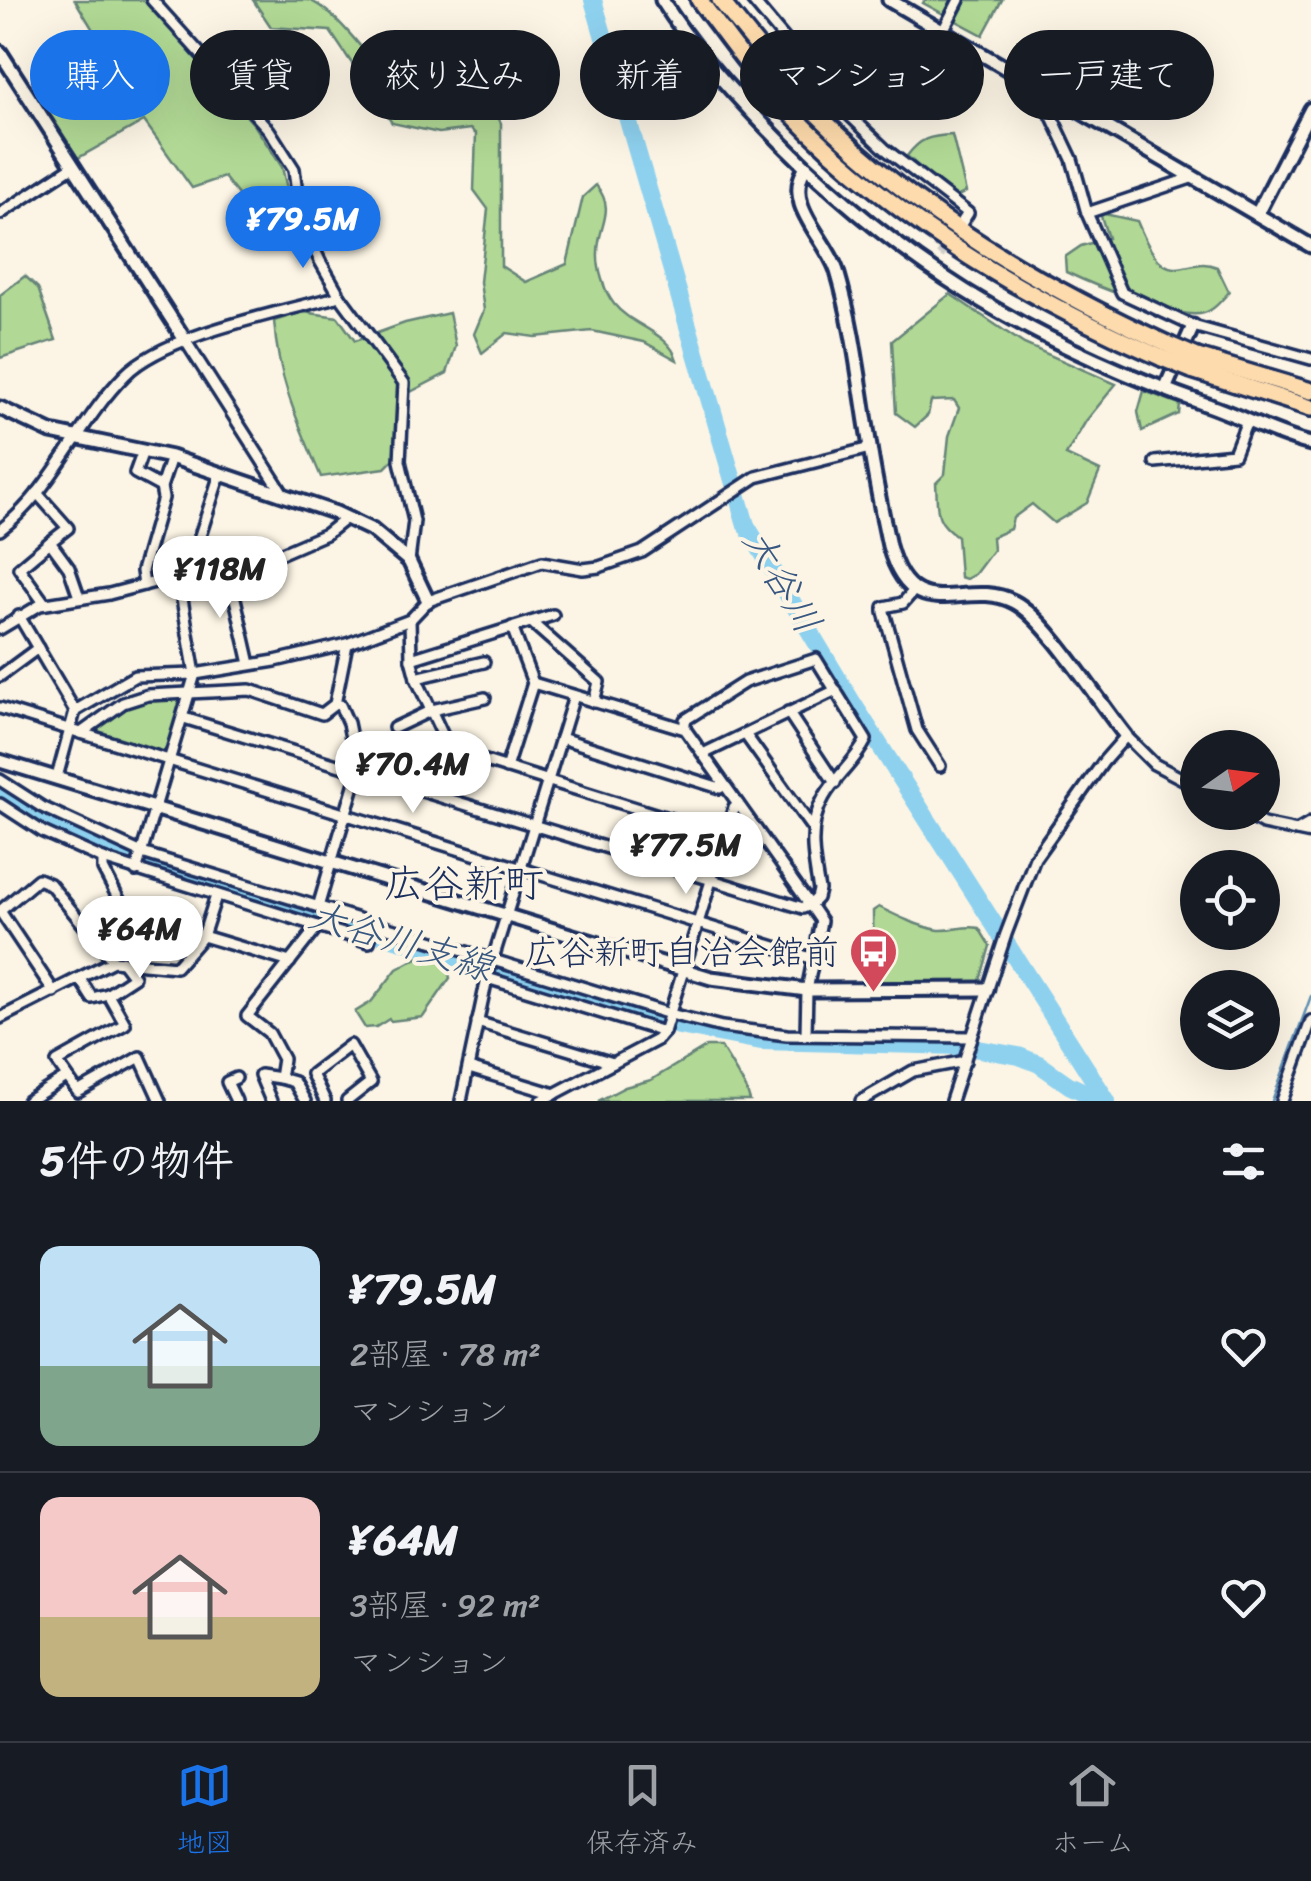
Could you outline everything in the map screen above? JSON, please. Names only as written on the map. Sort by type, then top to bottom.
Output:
[{"type":"highway","points":[[699,0],[767,88],[808,130],[915,222],[1038,300],[1311,408]]},
{"type":"highway","points":[[720,0],[766,58],[822,118],[926,207],[1030,275],[1166,352]]},
{"type":"highway","points":[[1194,363],[1311,391]]},
{"type":"street","points":[[152,0],[269,130],[294,169],[300,219],[340,296],[404,383],[400,461],[414,521],[409,561]]},
{"type":"street","points":[[662,0],[720,78],[805,168],[931,270],[1004,317],[1060,346],[1311,444]]},
{"type":"street","points":[[752,0],[845,111],[885,149],[968,213],[961,224]]},
{"type":"street","points":[[889,0],[944,30],[960,0]]},
{"type":"street","points":[[0,52],[284,495]]},
{"type":"street","points":[[1257,214],[1311,109]]},
{"type":"street","points":[[1053,120],[1072,160],[1087,213],[1122,294],[1193,326],[1311,359]]},
{"type":"street","points":[[1097,120],[1311,246]]},
{"type":"street","points":[[0,214],[72,167]]},
{"type":"street","points":[[805,168],[797,181],[796,193],[837,272],[893,562],[904,580],[935,598],[996,596],[1028,611],[1126,736],[1154,764],[1180,778]]},
{"type":"street","points":[[1087,213],[1194,177]]},
{"type":"street","points":[[931,270],[940,256]]},
{"type":"street","points":[[0,530],[27,507],[126,374],[185,340],[340,296]]},
{"type":"street","points":[[1165,389],[1193,326]]},
{"type":"street","points":[[0,408],[51,432],[171,457],[346,518],[372,530],[409,561],[428,601]]},
{"type":"street","points":[[1155,462],[1234,454],[1247,420]]},
{"type":"street","points":[[75,711],[135,676],[194,674],[347,644],[410,620],[428,601],[542,562],[567,568],[599,567],[642,552],[756,478],[870,448]]},
{"type":"street","points":[[143,451],[135,473],[161,487]]},
{"type":"street","points":[[144,585],[142,571],[164,498],[161,487],[171,457]]},
{"type":"street","points":[[201,570],[197,545],[220,474]]},
{"type":"street","points":[[37,494],[68,528],[20,568],[45,604]]},
{"type":"street","points":[[0,629],[45,604],[201,570],[254,566],[340,526],[346,518]]},
{"type":"street","points":[[50,542],[70,568],[79,597]]},
{"type":"street","points":[[228,568],[250,664]]},
{"type":"street","points":[[139,861],[194,674],[178,576]]},
{"type":"street","points":[[915,589],[903,604],[884,607],[884,612],[918,730],[940,766]]},
{"type":"street","points":[[411,659],[553,615]]},
{"type":"street","points":[[19,616],[75,711],[76,732],[57,777]]},
{"type":"street","points":[[410,620],[411,659],[416,678],[451,752],[459,760],[478,759],[725,836]]},
{"type":"street","points":[[531,622],[600,682],[594,702]]},
{"type":"street","points":[[506,768],[533,683],[512,627]]},
{"type":"street","points":[[76,732],[123,703],[148,696],[250,690],[322,714],[335,704],[347,644]]},
{"type":"street","points":[[2,671],[38,648]]},
{"type":"street","points":[[184,718],[803,908],[810,905],[819,890],[812,828],[824,797],[857,759],[866,740],[816,659],[744,682],[685,720],[684,729]]},
{"type":"street","points":[[416,678],[484,662]]},
{"type":"street","points":[[533,683],[684,729],[821,921],[807,990],[806,1034]]},
{"type":"street","points":[[703,754],[836,690]]},
{"type":"street","points":[[461,1101],[490,969],[574,696]]},
{"type":"street","points":[[394,728],[432,710],[485,698]]},
{"type":"street","points":[[318,907],[358,772],[348,723],[340,705],[335,704]]},
{"type":"street","points":[[0,708],[814,959]]},
{"type":"street","points":[[788,712],[836,782]]},
{"type":"street","points":[[745,734],[812,828]]},
{"type":"street","points":[[951,1101],[1035,858],[1126,736]]},
{"type":"street","points":[[561,738],[720,788],[724,785]]},
{"type":"street","points":[[388,780],[390,774],[451,752]]},
{"type":"street","points":[[0,761],[684,970],[757,986],[807,990],[987,989]]},
{"type":"street","points":[[0,780],[139,861],[216,896],[368,942],[372,930]]},
{"type":"street","points":[[0,804],[43,832],[103,859],[139,861],[318,907],[372,930],[667,1023],[787,1035],[972,1040]]},
{"type":"street","points":[[541,1101],[657,1040],[667,1023],[738,804]]},
{"type":"street","points":[[1297,831],[1311,823]]},
{"type":"street","points":[[1280,827],[1311,834]]},
{"type":"street","points":[[103,859],[103,868],[128,917],[159,929],[203,936],[290,962]]},
{"type":"street","points":[[54,992],[0,912],[38,879],[50,884],[134,977],[108,994],[92,998],[80,978]]},
{"type":"street","points":[[0,1018],[117,961],[176,967],[203,936],[216,896]]},
{"type":"street","points":[[280,1078],[283,1059],[268,1034],[247,1016],[318,926]]},
{"type":"street","points":[[490,969],[667,1023]]},
{"type":"street","points":[[108,994],[126,1024],[57,1062],[78,1092],[140,1057],[160,1101]]},
{"type":"street","points":[[1282,1101],[1311,1021]]},
{"type":"street","points":[[477,1022],[614,1063]]},
{"type":"street","points":[[325,1101],[312,1074],[350,1045],[372,1082],[347,1101]]},
{"type":"street","points":[[861,1101],[912,1071],[966,1058]]},
{"type":"street","points":[[469,1068],[555,1094]]},
{"type":"street","points":[[271,1101],[260,1075],[294,1082],[305,1101]]},
{"type":"street","points":[[28,1101],[65,1078]]},
{"type":"street","points":[[236,1078],[227,1082],[236,1101]]},
{"type":"green space","points":[[75,0],[145,0],[190,52],[190,120],[250,120],[282,167],[291,207],[266,231],[224,177],[192,188],[144,121],[78,158],[52,120],[170,120],[170,30],[93,30]]},
{"type":"green space","points":[[253,0],[308,0],[321,6],[350,35],[350,61],[330,30],[271,27]]},
{"type":"green space","points":[[925,0],[1002,0],[984,33],[923,3]]},
{"type":"green space","points":[[390,120],[499,120],[501,266],[526,282],[567,264],[583,197],[596,185],[606,211],[598,258],[607,293],[621,312],[666,343],[677,360],[644,342],[592,331],[535,337],[507,333],[482,353],[474,334],[484,310],[480,282],[488,209],[474,190],[476,134],[470,129],[439,133]]},
{"type":"green space","points":[[952,135],[966,192],[954,198],[907,156],[926,139]]},
{"type":"green space","points":[[1100,213],[1137,221],[1163,264],[1177,268],[1202,264],[1217,267],[1229,292],[1204,313],[1175,312],[1066,272],[1065,257],[1081,246],[1108,238]]},
{"type":"green space","points":[[25,276],[38,288],[56,340],[0,358],[0,295]]},
{"type":"green space","points":[[950,294],[1024,344],[1116,384],[1086,421],[1066,455],[1100,471],[1087,503],[1054,523],[1032,504],[1013,518],[1010,529],[992,537],[993,550],[975,574],[966,579],[960,577],[957,536],[944,525],[938,513],[936,483],[945,474],[949,436],[959,408],[954,400],[931,401],[928,415],[915,427],[896,413],[892,341]]},
{"type":"green space","points":[[303,312],[338,317],[355,341],[449,313],[456,346],[447,373],[399,398],[396,457],[385,468],[321,477],[290,401],[276,342],[274,321]]},
{"type":"green space","points":[[1144,391],[1180,404],[1179,414],[1142,431],[1138,412]]},
{"type":"green space","points":[[148,697],[183,700],[165,757],[93,733],[92,729],[124,705]]},
{"type":"green space","points":[[450,757],[456,764],[464,763],[454,795],[395,776]]},
{"type":"green space","points":[[879,907],[931,929],[979,928],[990,946],[979,984],[874,982],[873,911]]},
{"type":"green space","points":[[421,956],[446,963],[450,978],[423,1017],[389,1019],[365,1028],[355,1012],[371,1002],[397,969]]},
{"type":"green space","points":[[706,1047],[721,1047],[750,1101],[598,1101],[625,1087],[651,1080]]},
{"type":"waterway","name":"大谷川","points":[[593,0],[746,525],[852,702],[1107,1101]]},
{"type":"waterway","name":"大谷川支線","points":[[0,791],[83,839],[132,858],[679,1026],[761,1041],[961,1046],[1019,1056],[1103,1101]]},
{"type":"waterway","points":[[1272,1101],[1311,996]]},
{"type":"tunnel","points":[[940,256],[960,226]]},
{"type":"place","name":"広谷新町自治会館前","points":[[874,994]]},
{"type":"district","name":"広谷新町","points":[[464,883]]}]
